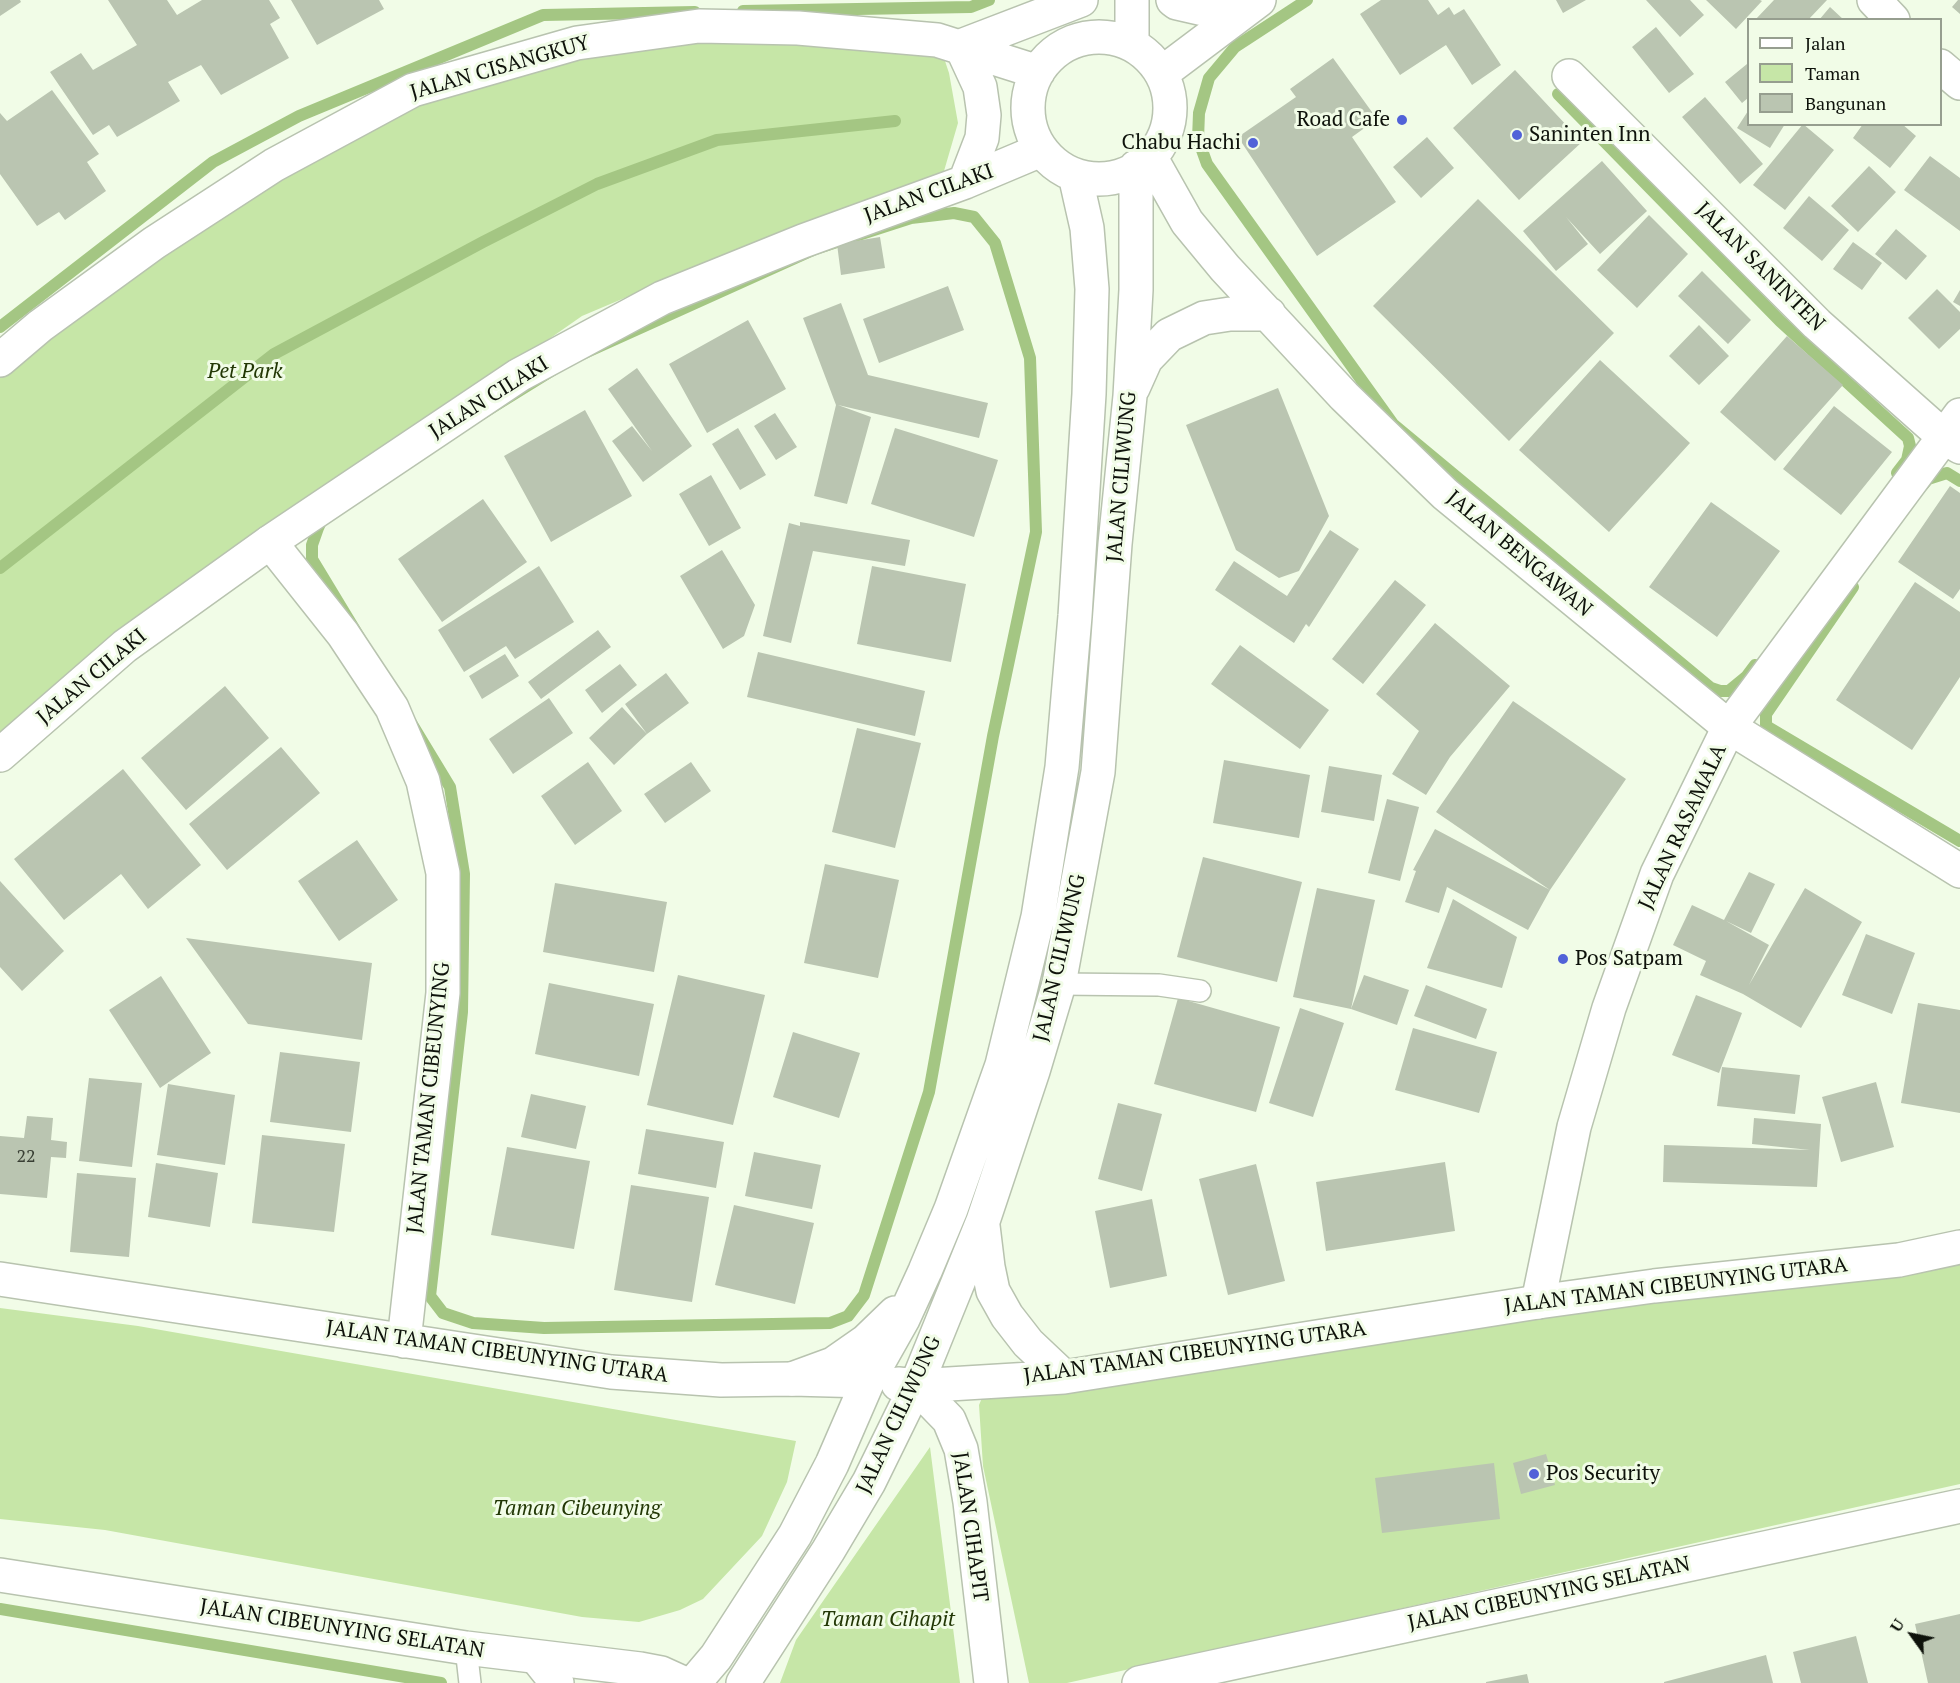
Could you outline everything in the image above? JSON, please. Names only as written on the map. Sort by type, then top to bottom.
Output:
[{"type":"street","points":[[965,182],[982,138],[984,115],[980,87],[961,46],[1081,0]]},
{"type":"street","points":[[1089,0],[1090,36]]},
{"type":"street","points":[[1132,0],[1132,44]]},
{"type":"street","points":[[1173,0],[1177,3],[1212,11],[1251,6]]},
{"type":"street","points":[[1874,0],[1891,18]]},
{"type":"street","points":[[1162,73],[1251,6]]},
{"type":"street","name":"JALAN CISANGKUY","points":[[0,360],[40,326],[154,243],[274,165],[413,90],[577,43],[699,27],[798,28],[937,40],[1038,72]]},
{"type":"street","points":[[1090,36],[1112,36],[1132,44],[1150,56],[1162,73],[1170,94],[1171,117],[1164,139],[1144,162],[1120,176],[1085,178],[1064,171],[1047,158],[1041,150],[1032,132],[1027,111],[1030,91],[1038,72],[1051,55],[1070,43],[1090,36]]},
{"type":"street","points":[[1942,67],[1960,83]]},
{"type":"street","name":"JALAN SANINTEN","points":[[1569,76],[1817,324],[1954,433]]},
{"type":"street","name":"JALAN CILAKI","points":[[0,755],[125,646],[270,542],[519,375],[662,298],[896,206],[965,182],[1041,150]]},
{"type":"street","name":"JALAN BENGAWAN","points":[[1144,162],[1187,222],[1225,268],[1344,396],[1445,494],[1729,727],[1960,871]]},
{"type":"street","name":"JALAN CILIWUNG","points":[[743,1683],[828,1551],[882,1457],[916,1386],[983,1221],[1033,1071],[1059,984],[1098,772],[1115,544],[1130,396],[1144,162]]},
{"type":"street","name":"JALAN CILIWUNG","points":[[694,1683],[716,1657],[795,1535],[832,1464],[868,1382],[903,1319],[925,1271],[951,1209],[1002,1065],[1038,917],[1062,767],[1075,615],[1089,394],[1092,289],[1087,228],[1075,175]]},
{"type":"street","points":[[1130,396],[1146,359],[1169,335],[1204,318],[1230,314],[1269,315]]},
{"type":"street","name":"JALAN RASAMALA","points":[[1538,1302],[1574,1127],[1609,1008],[1657,874],[1729,727],[1954,433]]},
{"type":"street","name":"JALAN TAMAN CIBEUNYING","points":[[270,542],[343,634],[392,708],[423,781],[443,873],[443,993],[404,1341]]},
{"type":"street","points":[[1062,767],[1098,772]]},
{"type":"street","points":[[983,1221],[993,1291],[1007,1316],[1028,1343],[1064,1377]]},
{"type":"street","name":"JALAN TAMAN CIBEUNYING UTARA","points":[[0,1279],[611,1372],[721,1380],[792,1379],[916,1386],[1064,1377],[1538,1302],[1654,1286],[1899,1260],[1960,1247]]},
{"type":"street","points":[[792,1379],[833,1364],[866,1341],[898,1310],[925,1271]]},
{"type":"street","name":"JALAN CIHAPIT","points":[[916,1386],[949,1420],[961,1449],[970,1502],[990,1683]]},
{"type":"street","name":"JALAN CIBEUNYING SELATAN","points":[[1139,1683],[1960,1506]]},
{"type":"street","name":"JALAN CIBEUNYING SELATAN","points":[[0,1575],[466,1648],[640,1669],[661,1673],[683,1683]]},
{"type":"street","points":[[537,1658],[557,1683]]},
{"type":"lane","points":[[1059,984],[1159,986],[1200,992]]},
{"type":"lane","points":[[466,1648],[470,1683]]},
{"type":"green space","name":"Pet Park","points":[[573,36],[941,49],[949,73],[958,123],[944,171],[797,225],[582,316],[270,534],[0,743],[0,378],[151,257],[371,112]]},
{"type":"green space","points":[[1960,1257],[1960,1484],[1067,1683],[1029,1683],[983,1466],[979,1405],[988,1384],[1642,1296],[1876,1279]]},
{"type":"green space","name":"Taman Cibeunying","points":[[0,1308],[138,1326],[796,1441],[787,1482],[762,1536],[703,1599],[680,1610],[639,1622],[582,1617],[105,1530],[0,1519]]},
{"type":"green space","name":"Taman Cihapit","points":[[930,1447],[960,1683],[780,1683],[796,1640]]},
{"type":"building","points":[[0,0],[20,0],[21,2],[0,16]]},
{"type":"building","points":[[108,0],[167,0],[177,15],[202,0],[269,0],[280,18],[270,24],[289,58],[221,95],[201,65],[168,82],[180,101],[117,137],[109,125],[93,135],[50,72],[81,53],[93,70],[137,45]]},
{"type":"building","points":[[291,0],[379,0],[384,9],[317,45]]},
{"type":"building","points":[[1381,0],[1428,0],[1438,15],[1449,7],[1454,15],[1464,9],[1501,65],[1472,85],[1446,45],[1400,75],[1360,14]]},
{"type":"building","points":[[1556,0],[1586,0],[1563,13]]},
{"type":"building","points":[[1646,0],[1690,0],[1704,15],[1680,37]]},
{"type":"building","points":[[1706,0],[1760,0],[1762,1],[1736,29]]},
{"type":"building","points":[[1774,0],[1827,0],[1810,18],[1757,18]]},
{"type":"building","points":[[1960,0],[1960,14],[1952,7]]},
{"type":"building","points":[[1830,7],[1842,18],[1821,18]]},
{"type":"building","points":[[1656,27],[1694,74],[1669,93],[1632,47]]},
{"type":"building","points":[[1333,58],[1377,119],[1352,137],[1396,202],[1317,256],[1238,137],[1296,97],[1290,89]]},
{"type":"building","points":[[1747,64],[1747,99],[1742,103],[1725,82]]},
{"type":"building","name":"Saninten Inn","points":[[1515,70],[1582,142],[1519,200],[1453,128]]},
{"type":"building","points":[[52,90],[99,154],[87,162],[106,191],[65,220],[59,212],[37,226],[0,174],[0,113],[7,121]]},
{"type":"building","points":[[1705,97],[1763,164],[1740,184],[1682,117]]},
{"type":"building","points":[[1747,113],[1747,126],[1784,126],[1770,148],[1737,128]]},
{"type":"building","points":[[1801,126],[1805,126],[1834,150],[1785,210],[1753,185]]},
{"type":"building","points":[[1862,126],[1904,126],[1916,136],[1890,168],[1853,138]]},
{"type":"building","points":[[1427,137],[1454,168],[1421,198],[1393,167]]},
{"type":"building","points":[[1930,156],[1960,178],[1960,231],[1904,190]]},
{"type":"building","points":[[1602,161],[1647,211],[1600,254],[1566,217],[1588,244],[1556,271],[1523,231]]},
{"type":"building","points":[[1869,166],[1896,192],[1858,232],[1831,206]]},
{"type":"building","points":[[1809,196],[1849,230],[1822,261],[1783,228]]},
{"type":"building","points":[[1478,199],[1614,333],[1509,441],[1373,306]]},
{"type":"building","points":[[1649,215],[1688,254],[1637,308],[1597,270]]},
{"type":"building","points":[[1896,229],[1927,256],[1906,280],[1875,254]]},
{"type":"building","points":[[880,237],[885,268],[841,275],[837,244]]},
{"type":"building","points":[[1853,242],[1882,263],[1862,290],[1833,269]]},
{"type":"building","points":[[1702,271],[1751,320],[1728,344],[1678,296]]},
{"type":"building","points":[[948,286],[964,330],[879,363],[863,319]]},
{"type":"building","points":[[1937,289],[1960,312],[1960,329],[1939,349],[1908,318]]},
{"type":"building","points":[[1960,290],[1960,306],[1953,302]]},
{"type":"building","points":[[841,303],[868,375],[988,403],[979,438],[838,405],[871,417],[847,504],[814,496],[836,405],[803,318]]},
{"type":"building","points":[[748,320],[786,389],[707,433],[669,364]]},
{"type":"building","points":[[1699,325],[1729,356],[1699,385],[1669,356]]},
{"type":"building","points":[[1787,336],[1843,385],[1775,461],[1720,412]]},
{"type":"building","points":[[1600,360],[1690,443],[1609,532],[1519,450]]},
{"type":"building","points":[[637,368],[692,446],[643,482],[612,441],[632,426],[652,451],[608,389]]},
{"type":"building","points":[[1278,388],[1329,516],[1299,571],[1279,578],[1236,550],[1186,425]]},
{"type":"building","points":[[1834,406],[1892,452],[1841,515],[1783,469]]},
{"type":"building","points":[[585,410],[632,496],[551,542],[504,456]]},
{"type":"building","points":[[775,413],[797,447],[776,460],[754,426]]},
{"type":"building","points":[[738,428],[766,475],[740,490],[712,444]]},
{"type":"building","points":[[895,428],[998,460],[974,537],[871,504]]},
{"type":"building","points":[[711,475],[741,528],[709,546],[679,494]]},
{"type":"building","points":[[1950,486],[1960,493],[1960,589],[1953,599],[1898,562]]},
{"type":"building","points":[[483,499],[527,562],[442,622],[398,559]]},
{"type":"building","points":[[1711,502],[1780,551],[1717,637],[1649,587]]},
{"type":"building","points":[[800,522],[910,540],[905,566],[813,551],[791,643],[763,636],[789,523],[800,526]]},
{"type":"building","points":[[1330,530],[1359,549],[1309,627],[1306,624],[1294,643],[1215,590],[1234,561],[1287,596]]},
{"type":"building","points":[[722,550],[755,605],[744,636],[723,649],[680,576]]},
{"type":"building","points":[[539,566],[574,622],[515,659],[506,646],[464,672],[438,630]]},
{"type":"building","points":[[872,566],[966,584],[951,662],[857,644]]},
{"type":"building","points":[[1395,580],[1426,605],[1363,684],[1332,659]]},
{"type":"building","points":[[1915,582],[1960,612],[1960,677],[1912,750],[1836,700]]},
{"type":"building","points":[[1435,623],[1510,686],[1450,757],[1426,795],[1392,774],[1419,731],[1376,694]]},
{"type":"building","points":[[598,630],[611,647],[541,699],[528,682]]},
{"type":"building","points":[[1240,645],[1329,710],[1300,749],[1211,684]]},
{"type":"building","points":[[758,652],[925,691],[915,736],[747,697]]},
{"type":"building","points":[[505,654],[519,676],[482,699],[469,676]]},
{"type":"building","points":[[620,664],[637,685],[602,713],[585,690]]},
{"type":"building","points":[[666,673],[689,703],[647,734],[625,704]]},
{"type":"building","points":[[225,686],[269,738],[186,810],[141,758]]},
{"type":"building","points":[[549,698],[573,733],[513,774],[489,739]]},
{"type":"building","points":[[1513,701],[1626,779],[1550,890],[1436,812]]},
{"type":"building","points":[[622,707],[647,734],[614,765],[589,738]]},
{"type":"building","points":[[857,728],[921,743],[895,848],[832,832]]},
{"type":"building","points":[[281,747],[320,793],[227,870],[189,824]]},
{"type":"building","points":[[1224,760],[1310,775],[1299,838],[1213,823]]},
{"type":"building","points":[[588,762],[622,811],[575,845],[541,796]]},
{"type":"building","points":[[691,762],[711,791],[665,823],[644,794]]},
{"type":"building","points":[[1329,766],[1382,775],[1374,821],[1321,812]]},
{"type":"building","points":[[123,769],[201,865],[148,909],[121,874],[64,920],[14,859]]},
{"type":"building","points":[[1387,799],[1419,807],[1400,881],[1368,873]]},
{"type":"building","points":[[1435,829],[1550,890],[1528,930],[1447,887],[1439,913],[1405,902],[1416,871],[1413,870]]},
{"type":"building","points":[[357,840],[398,900],[339,941],[298,881]]},
{"type":"building","points":[[1203,857],[1302,882],[1277,982],[1177,957]]},
{"type":"building","points":[[825,864],[899,880],[878,978],[804,963]]},
{"type":"building","points":[[1749,872],[1775,884],[1751,933],[1726,921],[1769,945],[1749,985],[1805,888],[1862,922],[1801,1028],[1743,994],[1700,975],[1706,961],[1673,945],[1692,905],[1724,920]]},
{"type":"building","points":[[0,881],[64,951],[22,991],[0,967]]},
{"type":"building","points":[[555,883],[667,902],[654,972],[543,952]]},
{"type":"building","points":[[1317,888],[1375,900],[1351,1009],[1293,997]]},
{"type":"building","points":[[1453,899],[1517,937],[1502,988],[1427,968]]},
{"type":"building","points":[[1866,934],[1915,953],[1892,1014],[1842,995]]},
{"type":"building","points":[[186,938],[372,963],[362,1040],[248,1024]]},
{"type":"building","points":[[678,975],[765,995],[733,1125],[647,1105]]},
{"type":"building","points":[[1364,975],[1409,990],[1397,1025],[1351,1009]]},
{"type":"building","points":[[161,976],[211,1053],[160,1088],[109,1010]]},
{"type":"building","points":[[549,983],[654,1004],[639,1076],[535,1054]]},
{"type":"building","points":[[1426,985],[1487,1009],[1476,1039],[1414,1016]]},
{"type":"building","points":[[1696,995],[1742,1013],[1719,1073],[1672,1055]]},
{"type":"building","points":[[1178,998],[1280,1027],[1256,1112],[1154,1084]]},
{"type":"building","points":[[1918,1003],[1960,1010],[1960,1113],[1901,1103]]},
{"type":"building","points":[[1300,1008],[1344,1023],[1313,1117],[1269,1103]]},
{"type":"building","points":[[1413,1028],[1497,1052],[1479,1113],[1395,1090]]},
{"type":"building","points":[[793,1032],[860,1053],[839,1118],[773,1097]]},
{"type":"building","points":[[280,1052],[360,1062],[351,1132],[270,1122]]},
{"type":"building","points":[[1722,1067],[1800,1075],[1795,1114],[1717,1106]]},
{"type":"building","points":[[89,1078],[142,1083],[132,1167],[79,1161]]},
{"type":"building","points":[[1876,1082],[1894,1147],[1841,1162],[1822,1097]]},
{"type":"building","points":[[168,1084],[235,1095],[225,1165],[157,1155]]},
{"type":"building","points":[[531,1094],[586,1106],[576,1149],[521,1137]]},
{"type":"building","points":[[1118,1103],[1162,1114],[1142,1191],[1098,1179]]},
{"type":"building","points":[[27,1116],[53,1118],[51,1140],[67,1142],[66,1158],[51,1157],[47,1198],[0,1194],[0,1136],[24,1138]]},
{"type":"building","points":[[1754,1118],[1821,1124],[1817,1187],[1663,1182],[1664,1145],[1810,1150],[1752,1144]]},
{"type":"building","points":[[646,1129],[724,1142],[716,1188],[638,1174]]},
{"type":"building","points":[[262,1135],[345,1144],[334,1232],[252,1223]]},
{"type":"building","points":[[507,1147],[590,1161],[574,1249],[491,1235]]},
{"type":"building","points":[[754,1152],[821,1165],[812,1209],[745,1196]]},
{"type":"building","points":[[1445,1162],[1455,1231],[1326,1251],[1316,1182]]},
{"type":"building","points":[[156,1163],[218,1173],[210,1227],[148,1217]]},
{"type":"building","points":[[1256,1164],[1285,1281],[1228,1295],[1199,1179]]},
{"type":"building","points":[[77,1173],[136,1178],[129,1257],[70,1252]]},
{"type":"building","points":[[631,1185],[709,1197],[692,1302],[614,1290]]},
{"type":"building","points":[[1152,1199],[1167,1276],[1110,1288],[1095,1211]]},
{"type":"building","points":[[734,1205],[814,1223],[795,1304],[715,1285]]},
{"type":"building","name":"Pos Security","points":[[1546,1454],[1555,1485],[1521,1494],[1513,1463]]},
{"type":"building","points":[[1494,1463],[1500,1519],[1382,1533],[1375,1478]]},
{"type":"building","points":[[1960,1614],[1960,1683],[1928,1683],[1915,1624]]},
{"type":"building","points":[[1856,1636],[1868,1683],[1801,1683],[1793,1652]]},
{"type":"building","points":[[1766,1655],[1773,1683],[1664,1683],[1664,1682]]},
{"type":"building","points":[[1527,1674],[1529,1683],[1486,1683],[1486,1682]]},
{"type":"waterway","points":[[743,11],[971,7],[989,0]]},
{"type":"waterway","points":[[1307,0],[1235,47],[1209,78],[1199,113],[1198,139],[1207,164],[1393,424],[1711,688],[1729,691],[1746,677],[1755,665]]},
{"type":"waterway","points":[[0,327],[213,162],[299,116],[543,15],[695,12]]},
{"type":"waterway","points":[[1558,94],[1780,321],[1908,438],[1910,446],[1907,460],[1897,473]]},
{"type":"waterway","points":[[0,568],[274,354],[597,184],[717,140],[895,121]]},
{"type":"waterway","points":[[954,213],[974,217],[995,243],[1030,358],[1036,532],[993,736],[929,1092],[864,1295],[848,1316],[830,1323],[544,1328],[473,1323],[443,1313],[430,1296],[462,1012],[464,874],[450,787],[312,559],[312,545],[322,519],[351,495],[569,360],[815,249],[911,218],[954,213]]},
{"type":"waterway","points":[[1922,486],[1928,479],[1947,473],[1960,481]]},
{"type":"waterway","points":[[1853,587],[1766,714],[1766,726],[1960,841]]},
{"type":"waterway","points":[[0,1609],[441,1683]]},
{"type":"place","name":"Road Cafe","points":[[1402,120]]},
{"type":"place","name":"Saninten Inn","points":[[1517,135]]},
{"type":"place","name":"Chabu Hachi","points":[[1253,143]]},
{"type":"place","name":"Pos Satpam","points":[[1563,959]]},
{"type":"place","name":"Pos Security","points":[[1534,1474]]}]
